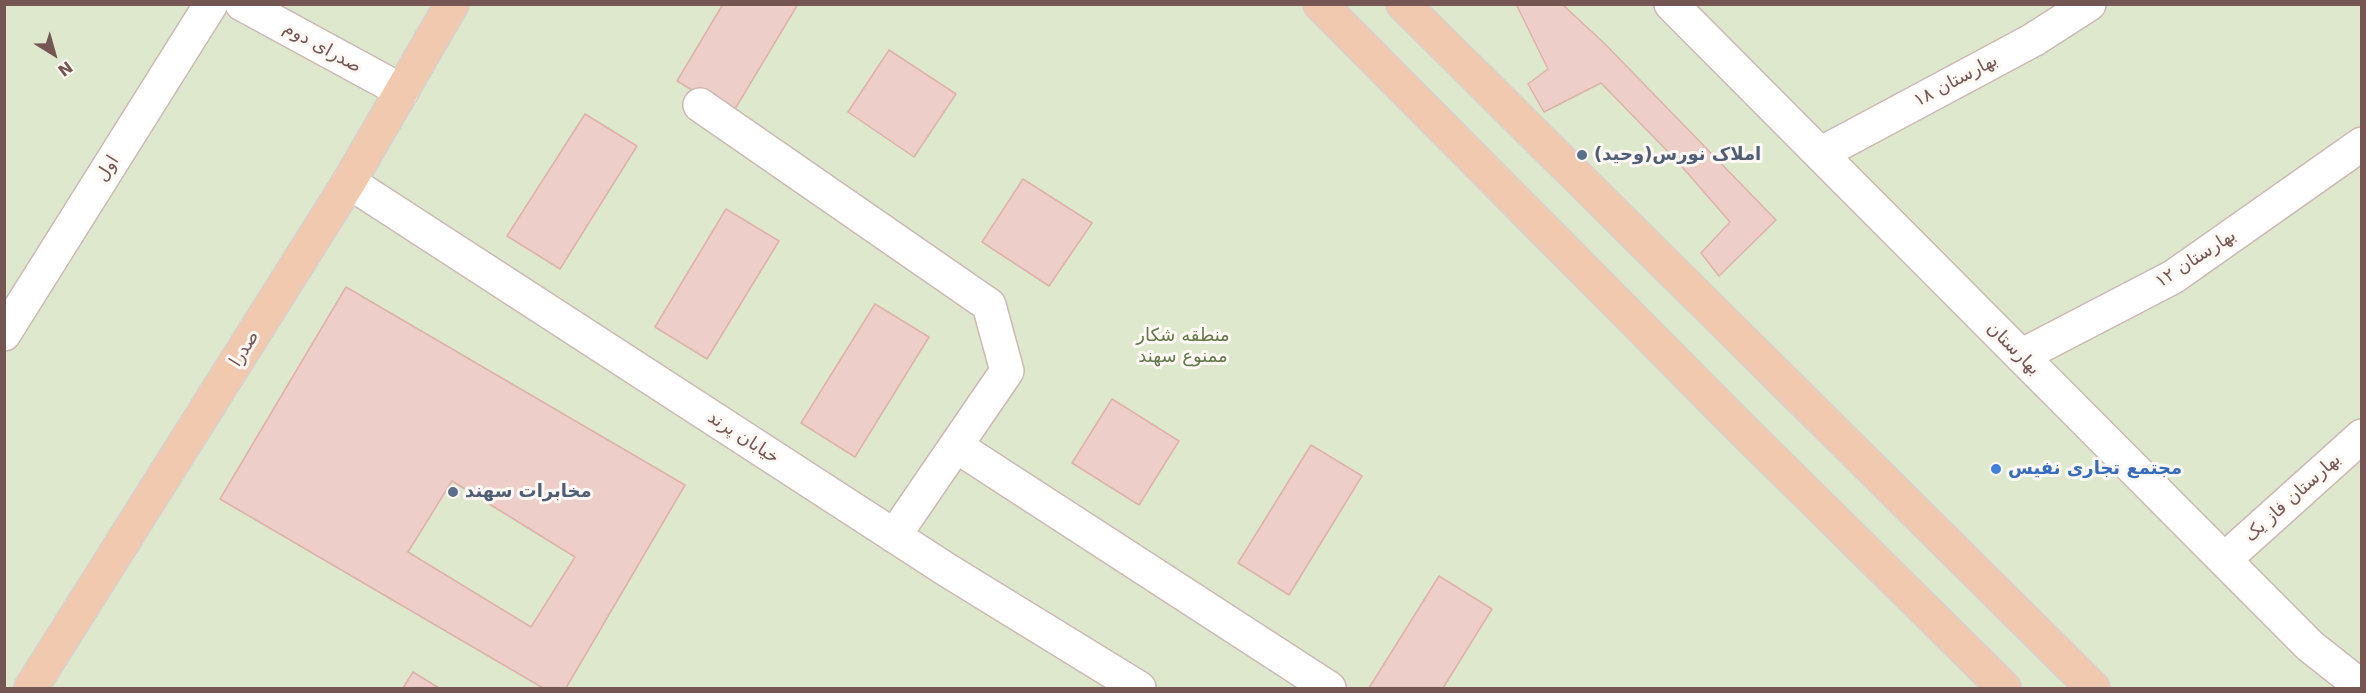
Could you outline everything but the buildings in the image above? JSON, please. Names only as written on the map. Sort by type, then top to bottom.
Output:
[{"type":"main road","name":"صدرا","points":[[31,688],[349,182],[452,4]]},
{"type":"main road","points":[[1320,4],[1742,429],[2004,688]]},
{"type":"main road","points":[[1403,4],[1464,68],[2093,688]]},
{"type":"street","name":"اول","points":[[4,334],[211,4]]},
{"type":"street","name":"صدرای دوم","points":[[242,4],[402,91]]},
{"type":"street","name":"بهارستان","points":[[1671,4],[2310,646],[2361,687]]},
{"type":"street","name":"بهارستان ۱۸","points":[[1820,154],[2033,39],[2089,4]]},
{"type":"street","points":[[700,105],[989,305],[1007,371],[894,536]]},
{"type":"street","name":"بهارستان ۱۲","points":[[2021,356],[2173,277],[2361,144]]},
{"type":"street","name":"خیابان پرند","points":[[349,182],[894,536],[1139,688]]},
{"type":"street","name":"بهارستان فاز یک","points":[[2224,560],[2361,436]]},
{"type":"street","points":[[956,446],[1329,688]]},
{"type":"green space","name":"منطقه شکار ممنوع سهند","points":[[4,5],[2361,5],[2361,688],[5,688]]},
{"type":"place","name":"املاک نورس(وحید)","points":[[1582,155]]},
{"type":"place","name":"مجتمع تجاری نفیس","points":[[1996,469]]},
{"type":"place","name":"مخابرات سهند","points":[[453,492]]}]
